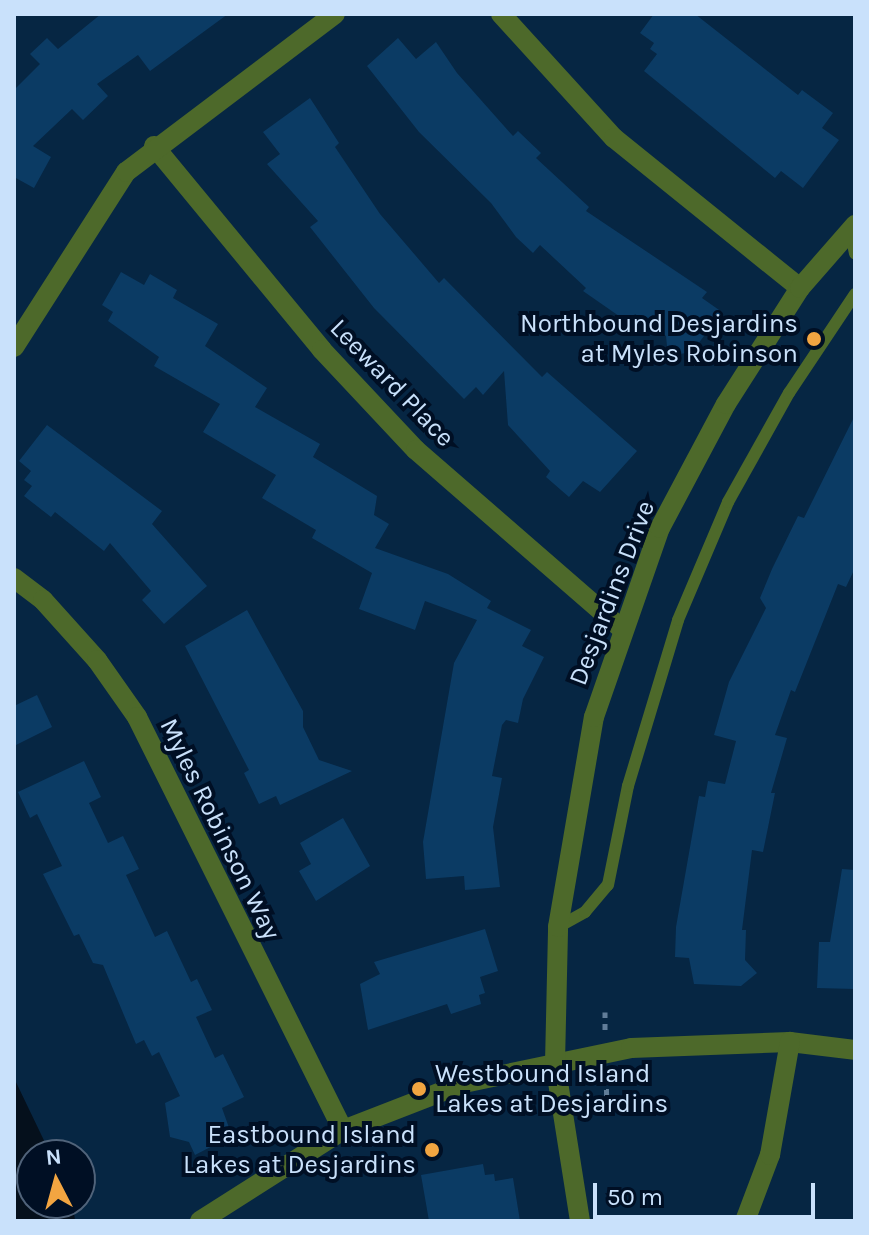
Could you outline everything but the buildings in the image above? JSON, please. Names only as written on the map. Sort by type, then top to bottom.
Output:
[{"type":"street","points":[[14,347],[103,202],[154,146],[335,14]]},
{"type":"street","points":[[501,14],[614,138],[800,288]]},
{"type":"street","name":"Leeward Place","points":[[154,146],[322,350],[416,450],[621,628]]},
{"type":"street","name":"Desjardins Drive","points":[[580,1221],[555,1063],[558,927],[594,717],[621,628],[660,528],[726,404],[800,288],[852,228]]},
{"type":"street","name":"Myles Robinson Way","points":[[14,578],[43,600],[97,660],[137,717],[343,1130]]},
{"type":"street","points":[[200,1221],[343,1130],[464,1083],[631,1048],[790,1042],[855,1050]]},
{"type":"street","points":[[745,1221],[770,1155],[790,1042]]},
{"type":"lane","name":"Desjardins Drive","points":[[852,228],[855,253]]},
{"type":"lane","points":[[558,927],[585,912],[608,885],[651,701],[683,607],[728,502],[789,393],[855,294]]},
{"type":"water","points":[[14,1078],[43,1139],[16,1139],[16,1219],[75,1221],[14,1221]]},
{"type":"place","name":"Northbound Desjardins at Myles Robinson","points":[[814,339]]},
{"type":"place","name":"Westbound Island Lakes at Desjardins","points":[[419,1089]]},
{"type":"place","name":"Eastbound Island Lakes at Desjardins","points":[[432,1150]]}]
